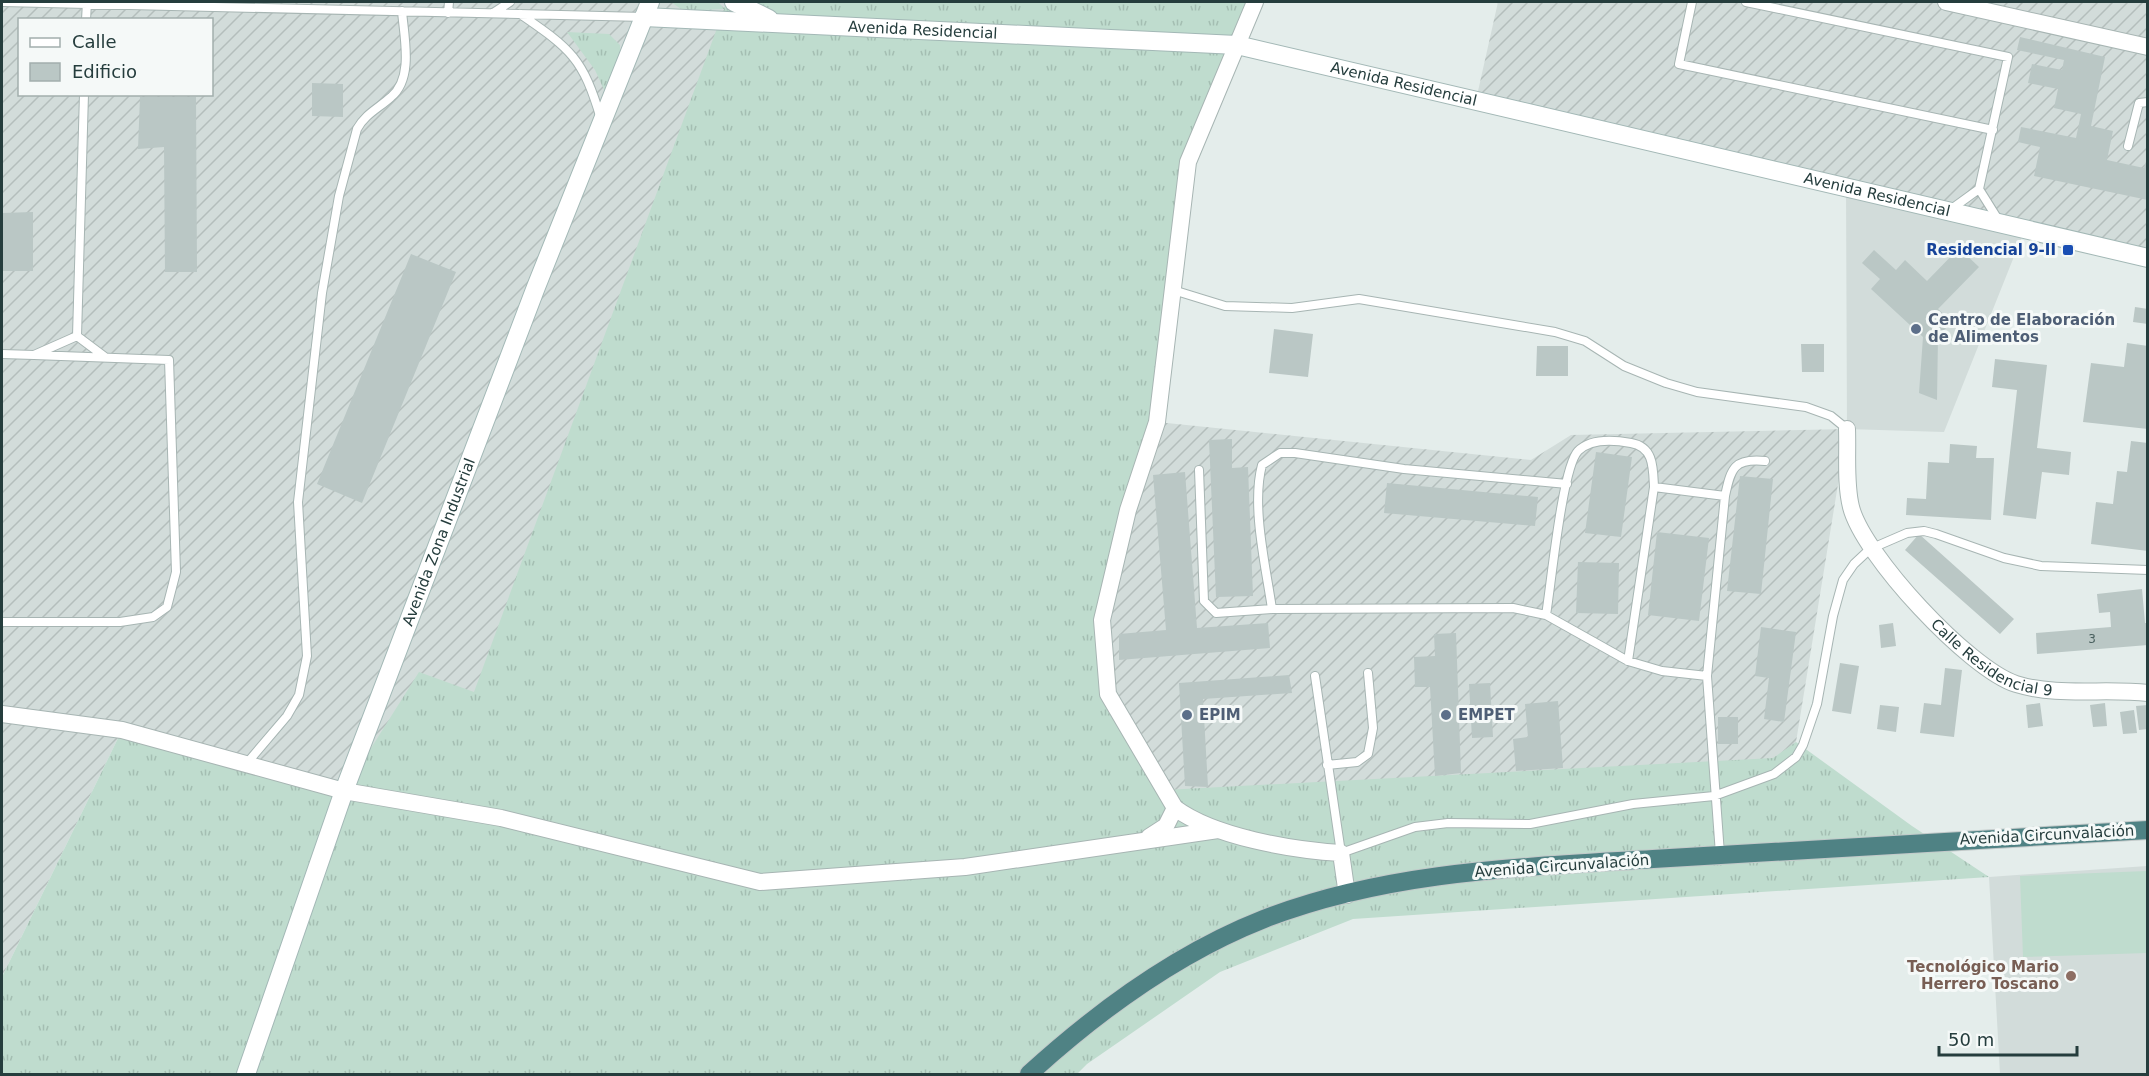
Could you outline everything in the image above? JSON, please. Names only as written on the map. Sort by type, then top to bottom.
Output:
[{"type":"highway","name":"Avenida Circunvalación","points":[[1029,1074],[1104,1010],[1172,965],[1264,919],[1347,895],[1413,880],[1476,872],[1720,854],[2148,830]]},
{"type":"main road","points":[[734,2],[776,22]]},
{"type":"main road","name":"Avenida Residencial","points":[[647,9],[776,22],[1237,45],[2148,258]]},
{"type":"main road","name":"Avenida Zona Industrial","points":[[246,1074],[345,791],[532,298],[603,125],[647,9]]},
{"type":"street","points":[[1255,2],[1188,162],[1157,422],[1128,510],[1102,620],[1108,694],[1175,808],[1192,821],[1218,830],[1311,851],[1341,853],[1347,895]]},
{"type":"street","points":[[1946,2],[2148,47]]},
{"type":"street","name":"Calle Residencial 9","points":[[1847,429],[1851,507],[1870,549],[1933,621],[2002,678],[2044,690],[2148,693]]},
{"type":"street","points":[[2,714],[122,730],[345,791],[501,818],[760,882],[965,867],[1218,830]]},
{"type":"street","points":[[1143,841],[1166,826],[1175,808]]},
{"type":"lane","points":[[3,2],[87,2],[493,14],[647,9]]},
{"type":"lane","points":[[86,18],[87,2]]},
{"type":"lane","points":[[448,13],[449,2]]},
{"type":"lane","points":[[493,14],[510,2]]},
{"type":"lane","points":[[1692,2],[1679,64],[1993,130]]},
{"type":"lane","points":[[1746,2],[2008,57],[1979,189],[1947,212]]},
{"type":"lane","points":[[247,763],[287,716],[299,695],[307,656],[298,502],[322,293],[339,196],[357,129],[362,119],[394,96],[401,85],[406,54],[402,11]]},
{"type":"lane","points":[[520,14],[561,43],[586,72],[603,125]]},
{"type":"lane","points":[[77,336],[84,96]]},
{"type":"lane","points":[[2128,146],[2139,103],[2148,102]]},
{"type":"lane","points":[[1979,189],[2001,223]]},
{"type":"lane","points":[[1173,290],[1224,306],[1292,308],[1359,299],[1555,332],[1584,341],[1624,366],[1665,382],[1697,392],[1806,407],[1831,416],[1847,429]]},
{"type":"lane","points":[[34,355],[77,336]]},
{"type":"lane","points":[[77,336],[106,358]]},
{"type":"lane","points":[[2,354],[169,360],[176,572],[167,607],[153,617],[120,622],[2,622]]},
{"type":"lane","points":[[1546,615],[1567,484],[1577,452],[1585,446],[1605,441],[1638,444],[1648,452],[1653,461],[1654,487],[1628,661]]},
{"type":"lane","points":[[1272,609],[1262,537],[1259,478],[1262,465],[1280,453],[1308,454],[1404,469],[1567,484]]},
{"type":"lane","points":[[1720,854],[1707,676],[1725,496],[1729,476],[1734,467],[1742,462],[1765,460]]},
{"type":"lane","points":[[1199,470],[1204,601],[1216,613],[1272,609],[1514,608],[1546,615],[1628,661],[1662,671],[1707,676]]},
{"type":"lane","points":[[1654,487],[1725,496]]},
{"type":"lane","points":[[1315,676],[1341,853],[1415,827],[1448,824],[1530,824],[1645,802],[1714,796],[1774,774],[1796,757],[1817,704],[1837,595],[1854,564],[1870,549],[1907,532],[1924,531],[2004,558],[2041,566],[2148,570]]},
{"type":"lane","points":[[1327,765],[1357,762],[1368,754],[1373,728],[1368,673]]},
{"type":"shaded area","points":[[2,2],[1255,2],[1188,162],[1157,422],[1531,460],[1571,435],[1847,429],[1796,742],[1786,767],[1714,796],[344,791],[122,730],[2,977]]},
{"type":"shaded area","points":[[1498,2],[2147,2],[2147,257],[1476,100]]},
{"type":"shaded area","name":"Centro de Elaboración de Alimentos","points":[[1846,187],[2025,229],[1944,432],[1847,429]]},
{"type":"shaded area","name":"Tecnológico Mario Herrero Toscano","points":[[2147,866],[2147,1074],[2000,1074],[1989,877]]},
{"type":"green space","points":[[671,2],[718,2],[724,8],[727,2],[1253,2],[1188,162],[1157,422],[1102,620],[1108,694],[1165,790],[1773,758],[1796,742],[1912,826],[1989,877],[1353,919],[1220,972],[1087,1064],[1077,1074],[2,1074],[2,977],[122,730],[344,791],[419,672],[474,692],[724,9],[684,11]]},
{"type":"green space","points":[[567,32],[609,34],[620,45],[620,54],[606,94],[595,70]]},
{"type":"green space","points":[[2147,871],[2147,953],[2023,957],[2020,876]]},
{"type":"building","points":[[2020,37],[2105,57],[2091,126],[2113,131],[2107,160],[2144,168],[2148,155],[2148,200],[2034,176],[2040,147],[2018,142],[2021,127],[2076,138],[2081,114],[2054,108],[2058,89],[2028,83],[2032,64],[2062,70],[2064,60],[2017,50]]},
{"type":"building","points":[[312,83],[343,84],[343,117],[312,116]]},
{"type":"building","points":[[140,97],[196,97],[197,272],[165,272],[164,147],[138,149]]},
{"type":"building","points":[[33,212],[33,271],[2,271],[2,213]]},
{"type":"building","points":[[1959,248],[1979,267],[1938,309],[1952,322],[1938,336],[1937,400],[1919,393],[1923,337],[1871,289],[1880,279],[1862,263],[1874,250],[1896,270],[1905,260],[1927,281]]},
{"type":"building","points":[[411,254],[456,272],[362,503],[317,484]]},
{"type":"building","points":[[2135,307],[2148,309],[2148,324],[2133,322]]},
{"type":"building","points":[[1274,329],[1313,334],[1308,377],[1269,373]]},
{"type":"building","points":[[2127,343],[2148,346],[2148,429],[2083,422],[2091,363],[2124,367]]},
{"type":"building","points":[[1801,344],[1824,344],[1824,372],[1802,372]]},
{"type":"building","points":[[1537,346],[1568,346],[1568,376],[1536,376]]},
{"type":"building","points":[[1995,359],[2047,365],[2037,448],[2071,452],[2069,475],[2042,472],[2036,519],[2003,515],[2017,390],[1992,387]]},
{"type":"building","points":[[1232,439],[1232,468],[1248,467],[1253,596],[1216,597],[1209,440]]},
{"type":"building","points":[[2131,441],[2148,443],[2148,551],[2091,544],[2096,502],[2113,504],[2117,471],[2127,472]]},
{"type":"building","points":[[1950,444],[1977,446],[1976,458],[1994,458],[1991,520],[1906,515],[1907,498],[1926,499],[1928,462],[1949,463]]},
{"type":"building","points":[[1596,452],[1632,457],[1621,537],[1585,533]]},
{"type":"building","points":[[1185,472],[1197,628],[1268,623],[1270,648],[1119,660],[1119,634],[1166,630],[1153,475]]},
{"type":"building","points":[[1740,476],[1773,479],[1761,594],[1727,591]]},
{"type":"building","points":[[1387,483],[1538,497],[1535,526],[1384,513]]},
{"type":"building","points":[[1657,532],[1709,538],[1699,621],[1648,615]]},
{"type":"building","points":[[1919,534],[2014,619],[2000,634],[1905,550]]},
{"type":"building","points":[[1578,562],[1619,563],[1618,614],[1576,613]]},
{"type":"building","points":[[2142,589],[2145,623],[2148,623],[2148,645],[2037,654],[2036,633],[2111,627],[2110,612],[2099,613],[2097,594]]},
{"type":"building","points":[[1893,623],[1896,646],[1881,648],[1879,625]]},
{"type":"building","points":[[1761,627],[1796,632],[1784,722],[1764,719],[1769,678],[1755,676]]},
{"type":"building","points":[[1456,633],[1461,773],[1435,776],[1430,687],[1415,687],[1414,657],[1435,656],[1434,634]]},
{"type":"building","points":[[1840,663],[1859,666],[1851,714],[1832,711]]},
{"type":"building","points":[[1945,668],[1962,670],[1954,737],[1920,733],[1924,703],[1941,705]]},
{"type":"building","points":[[1289,675],[1292,693],[1203,699],[1208,787],[1185,786],[1179,683]]},
{"type":"building","points":[[1490,683],[1493,737],[1472,738],[1469,684]]},
{"type":"building","points":[[1558,701],[1563,768],[1516,771],[1513,739],[1528,737],[1525,704]]},
{"type":"building","points":[[2040,703],[2043,726],[2028,728],[2026,705]]},
{"type":"building","points":[[2105,703],[2107,726],[2093,727],[2090,705]]},
{"type":"building","points":[[1880,705],[1899,707],[1896,732],[1877,729]]},
{"type":"building","points":[[2148,705],[2148,729],[2139,730],[2136,706]]},
{"type":"building","points":[[2134,710],[2137,733],[2123,734],[2120,712]]},
{"type":"building","points":[[1718,717],[1738,717],[1738,744],[1718,744]]},
{"type":"place","name":"Residencial 9-II","points":[[2068,250]]},
{"type":"place","name":"Centro de Elaboración de Alimentos","points":[[1916,329]]},
{"type":"place","name":"EPIM","points":[[1187,715]]},
{"type":"place","name":"EMPET","points":[[1446,715]]},
{"type":"place","name":"Tecnológico Mario Herrero Toscano","points":[[2071,976]]}]
